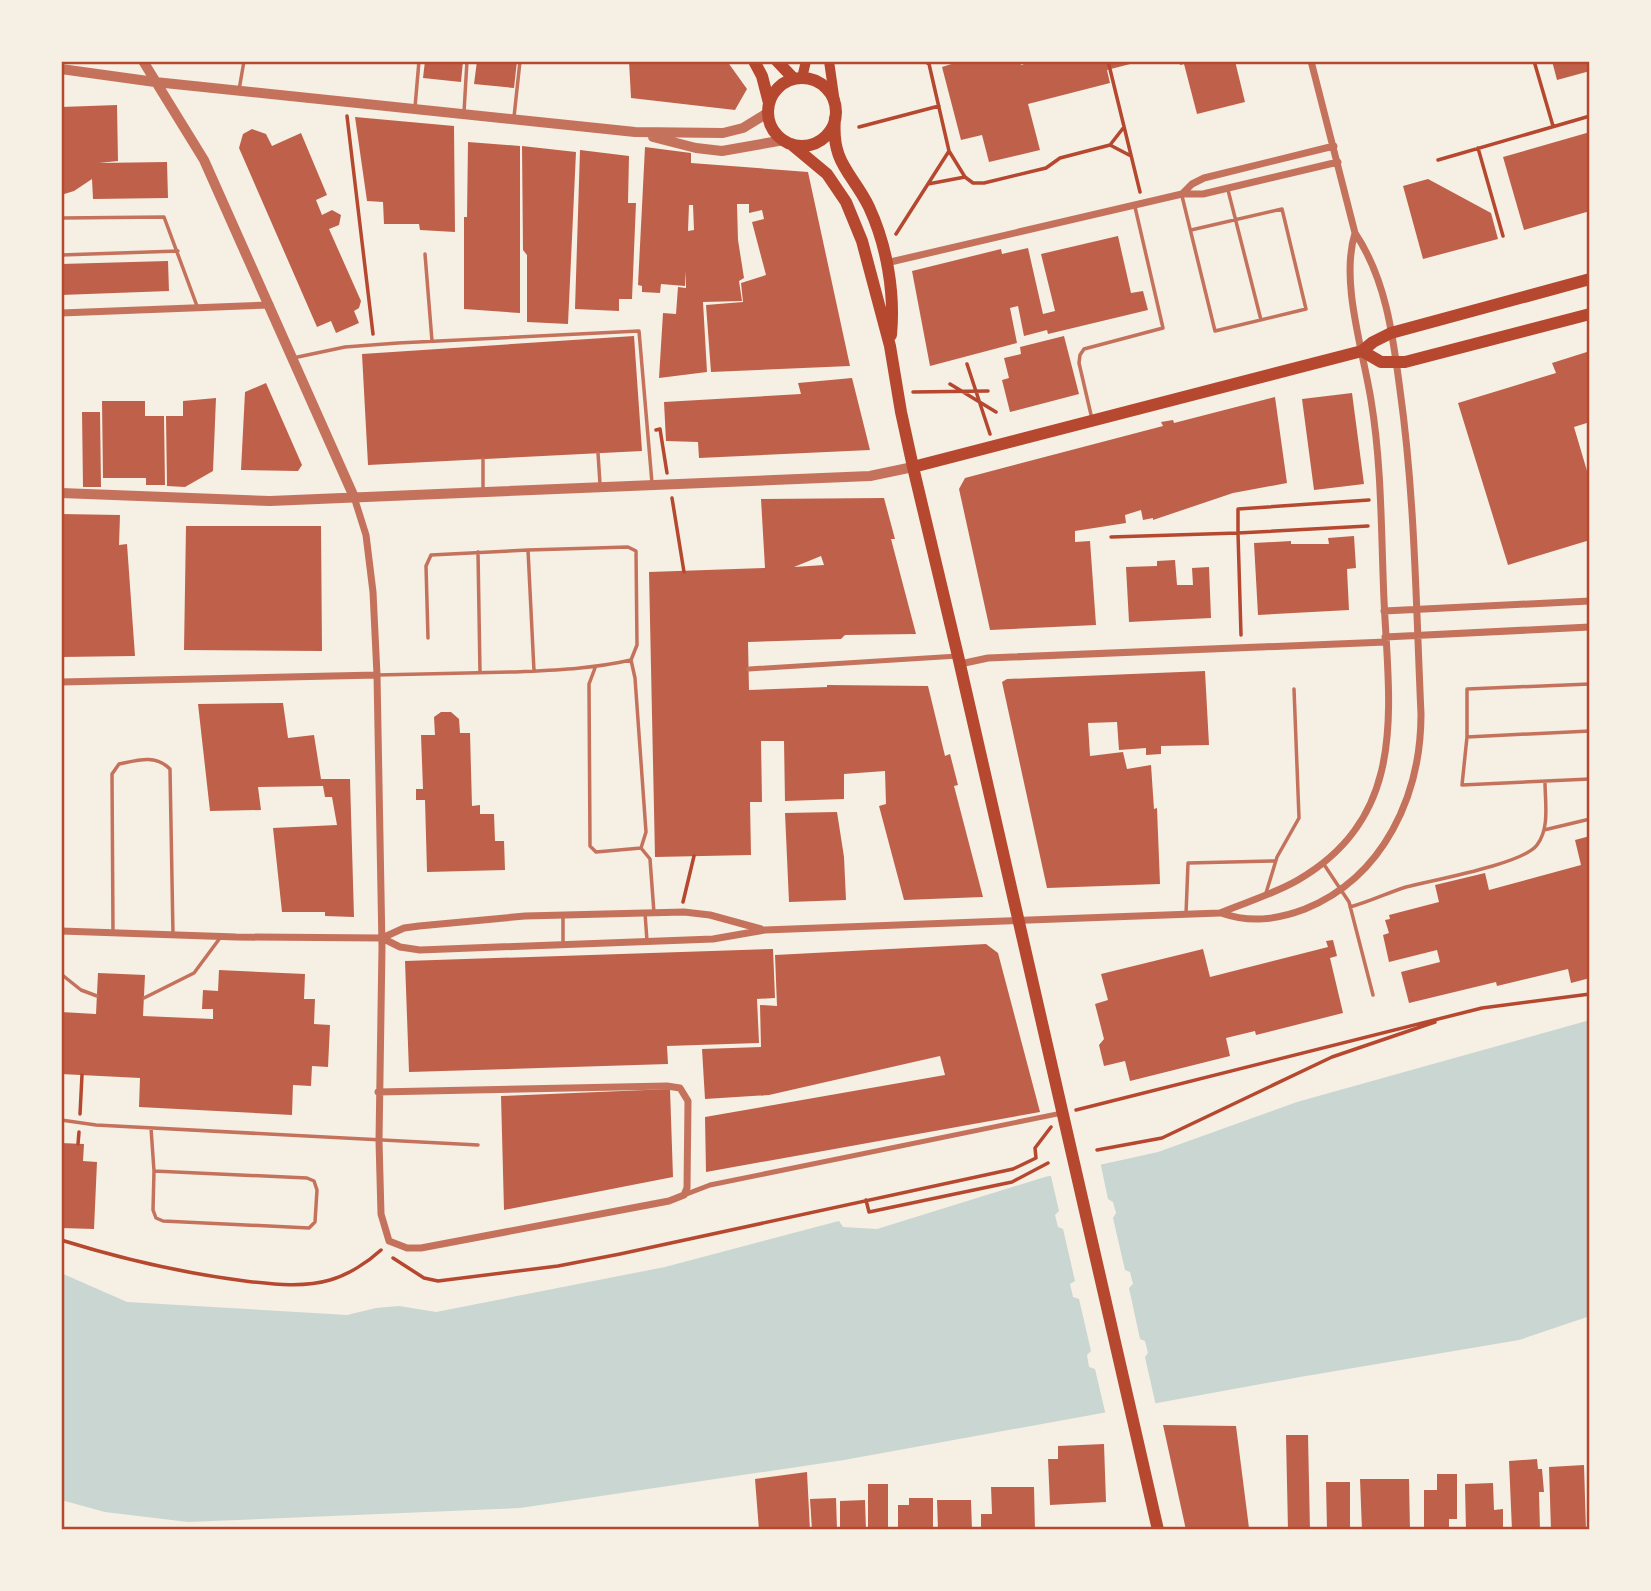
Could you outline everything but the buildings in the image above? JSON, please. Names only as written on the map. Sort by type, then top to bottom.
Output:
[{"type":"main road","points":[[754,61],[762,76],[773,128],[821,168],[846,202],[862,241],[890,346],[913,467],[1158,1530]]},
{"type":"main road","points":[[777,61],[798,79],[822,85],[835,103]]},
{"type":"main road","points":[[769,109],[778,88],[798,79],[806,61]]},
{"type":"main road","points":[[829,61],[839,159],[869,208],[886,263],[893,306],[890,346]]},
{"type":"main road","points":[[787,142],[806,145],[817,142],[829,132],[835,118]]},
{"type":"main road","points":[[913,467],[1362,351],[1391,333],[1590,279]]},
{"type":"main road","points":[[1362,351],[1375,360],[1396,363],[1433,356],[1590,314]]},
{"type":"street","points":[[135,61],[155,82]]},
{"type":"street","points":[[143,61],[204,160],[354,497],[366,536],[373,592],[377,675],[382,938],[378,1092],[381,1214],[389,1241],[407,1248],[421,1248],[669,1201],[710,1185],[1062,1113]]},
{"type":"street","points":[[382,938],[400,947],[420,950],[713,939],[765,930],[1220,912],[1254,920],[1280,917],[1314,905],[1341,890],[1364,870],[1384,845],[1401,815],[1417,766],[1421,726],[1409,455],[1391,333],[1375,268],[1355,233],[1335,146],[1311,61]]},
{"type":"street","points":[[61,69],[155,82],[635,132],[733,132],[769,109]]},
{"type":"street","points":[[635,132],[716,151],[787,142]]},
{"type":"street","points":[[1182,194],[1192,184],[1205,178],[1335,146]]},
{"type":"street","points":[[886,263],[1182,194],[1203,194],[1228,189],[1338,162]]},
{"type":"street","points":[[1220,912],[1299,880],[1323,863],[1356,828],[1371,804],[1380,779],[1388,727],[1380,500],[1375,432],[1350,279],[1350,258],[1355,233]]},
{"type":"street","points":[[61,313],[270,305]]},
{"type":"street","points":[[61,493],[270,501],[870,476],[913,467]]},
{"type":"street","points":[[1384,611],[1590,601]]},
{"type":"street","points":[[749,669],[1241,648],[1418,635],[1590,627]]},
{"type":"street","points":[[61,682],[377,675]]},
{"type":"street","points":[[61,931],[221,937],[382,938],[419,926],[514,917],[649,913],[710,915],[765,930]]},
{"type":"street","points":[[378,1092],[653,1086],[680,1088],[688,1101],[687,1188],[684,1195]]},
{"type":"lane","points":[[239,90],[244,61]]},
{"type":"lane","points":[[415,109],[419,61]]},
{"type":"lane","points":[[464,114],[467,61]]},
{"type":"lane","points":[[513,119],[520,61]]},
{"type":"lane","points":[[1228,189],[1261,320]]},
{"type":"lane","points":[[1182,194],[1215,331],[1306,309],[1282,209],[1191,230]]},
{"type":"lane","points":[[1092,421],[1079,363],[1084,349],[1163,328],[1138,204]]},
{"type":"lane","points":[[61,218],[164,217],[198,308]]},
{"type":"lane","points":[[61,255],[178,251]]},
{"type":"lane","points":[[425,254],[432,341]]},
{"type":"lane","points":[[293,358],[345,347],[639,331],[652,485]]},
{"type":"lane","points":[[598,453],[600,486]]},
{"type":"lane","points":[[483,459],[483,492]]},
{"type":"lane","points":[[428,638],[428,559],[437,554],[628,547],[636,551],[637,645],[631,660],[635,678],[646,832],[640,848]]},
{"type":"lane","points":[[528,550],[534,671]]},
{"type":"lane","points":[[478,552],[481,673]]},
{"type":"lane","points":[[377,675],[596,668],[631,660]]},
{"type":"lane","points":[[596,668],[589,684],[590,846],[596,852],[640,848]]},
{"type":"lane","points":[[1590,684],[1467,689],[1468,737],[1462,785],[1590,779]]},
{"type":"lane","points":[[1265,895],[1276,860],[1299,818],[1294,689]]},
{"type":"lane","points":[[1468,737],[1590,731]]},
{"type":"lane","points":[[113,933],[112,774],[119,764],[152,758],[163,762],[170,769],[173,935]]},
{"type":"lane","points":[[1350,907],[1404,888],[1519,858],[1535,848],[1544,830],[1545,782]]},
{"type":"lane","points":[[1544,830],[1590,819]]},
{"type":"lane","points":[[640,848],[650,859],[647,941]]},
{"type":"lane","points":[[1186,914],[1188,863],[1276,860]]},
{"type":"lane","points":[[1323,863],[1350,907],[1373,995]]},
{"type":"lane","points":[[563,916],[563,944]]},
{"type":"lane","points":[[144,998],[194,973],[221,937]]},
{"type":"lane","points":[[61,974],[81,990],[97,996]]},
{"type":"lane","points":[[61,1120],[96,1125],[478,1145]]},
{"type":"lane","points":[[151,1128],[153,1210],[156,1218],[163,1221],[309,1227],[315,1222],[317,1190],[314,1181],[307,1178],[154,1171]]},
{"type":"path","points":[[1108,61],[1131,156],[1138,204]]},
{"type":"path","points":[[1534,61],[1553,127]]},
{"type":"path","points":[[927,62],[949,151],[965,177],[973,183],[984,183],[1046,168],[1060,158],[1110,145],[1124,127]]},
{"type":"path","points":[[345,102],[373,340]]},
{"type":"path","points":[[859,127],[939,106]]},
{"type":"path","points":[[1438,160],[1590,117]]},
{"type":"path","points":[[1110,145],[1131,156]]},
{"type":"path","points":[[1478,148],[1503,236]]},
{"type":"path","points":[[893,238],[949,151]]},
{"type":"path","points":[[928,184],[965,177]]},
{"type":"path","points":[[967,364],[994,446]]},
{"type":"path","points":[[950,384],[996,412]]},
{"type":"path","points":[[897,392],[988,391]]},
{"type":"path","points":[[1241,648],[1238,509],[1380,500]]},
{"type":"path","points":[[1111,537],[1381,525]]},
{"type":"path","points":[[378,1252],[399,1261],[424,1278],[438,1281],[558,1266],[1013,1169],[1036,1158],[1035,1148],[1062,1113],[1482,1008],[1590,994]]},
{"type":"path","points":[[1097,1150],[1162,1138],[1332,1057],[1467,1012]]},
{"type":"path","points":[[80,1116],[82,1075]]},
{"type":"path","points":[[78,1144],[79,1130]]},
{"type":"path","points":[[866,1200],[869,1212],[898,1207],[1012,1182],[1048,1163]]},
{"type":"path","points":[[61,1240],[151,1266],[284,1284],[330,1280],[352,1270],[389,1241]]},
{"type":"shaded area","points":[[1590,1020],[1590,1316],[1519,1340],[844,1460],[520,1508],[188,1522],[105,1512],[61,1500],[61,1273],[127,1302],[347,1315],[399,1306],[436,1312],[665,1267],[839,1221],[843,1227],[877,1229],[1045,1177],[1158,1152],[1297,1102]]},
{"type":"pier","points":[[1100,1161],[1108,1199],[1113,1202],[1116,1213],[1113,1218],[1125,1270],[1130,1272],[1133,1284],[1129,1288],[1140,1339],[1145,1341],[1148,1353],[1145,1357],[1156,1406],[1106,1416],[1095,1369],[1089,1367],[1087,1355],[1091,1351],[1079,1299],[1073,1297],[1070,1284],[1075,1281],[1063,1229],[1058,1227],[1055,1215],[1059,1211],[1050,1172]]}]
